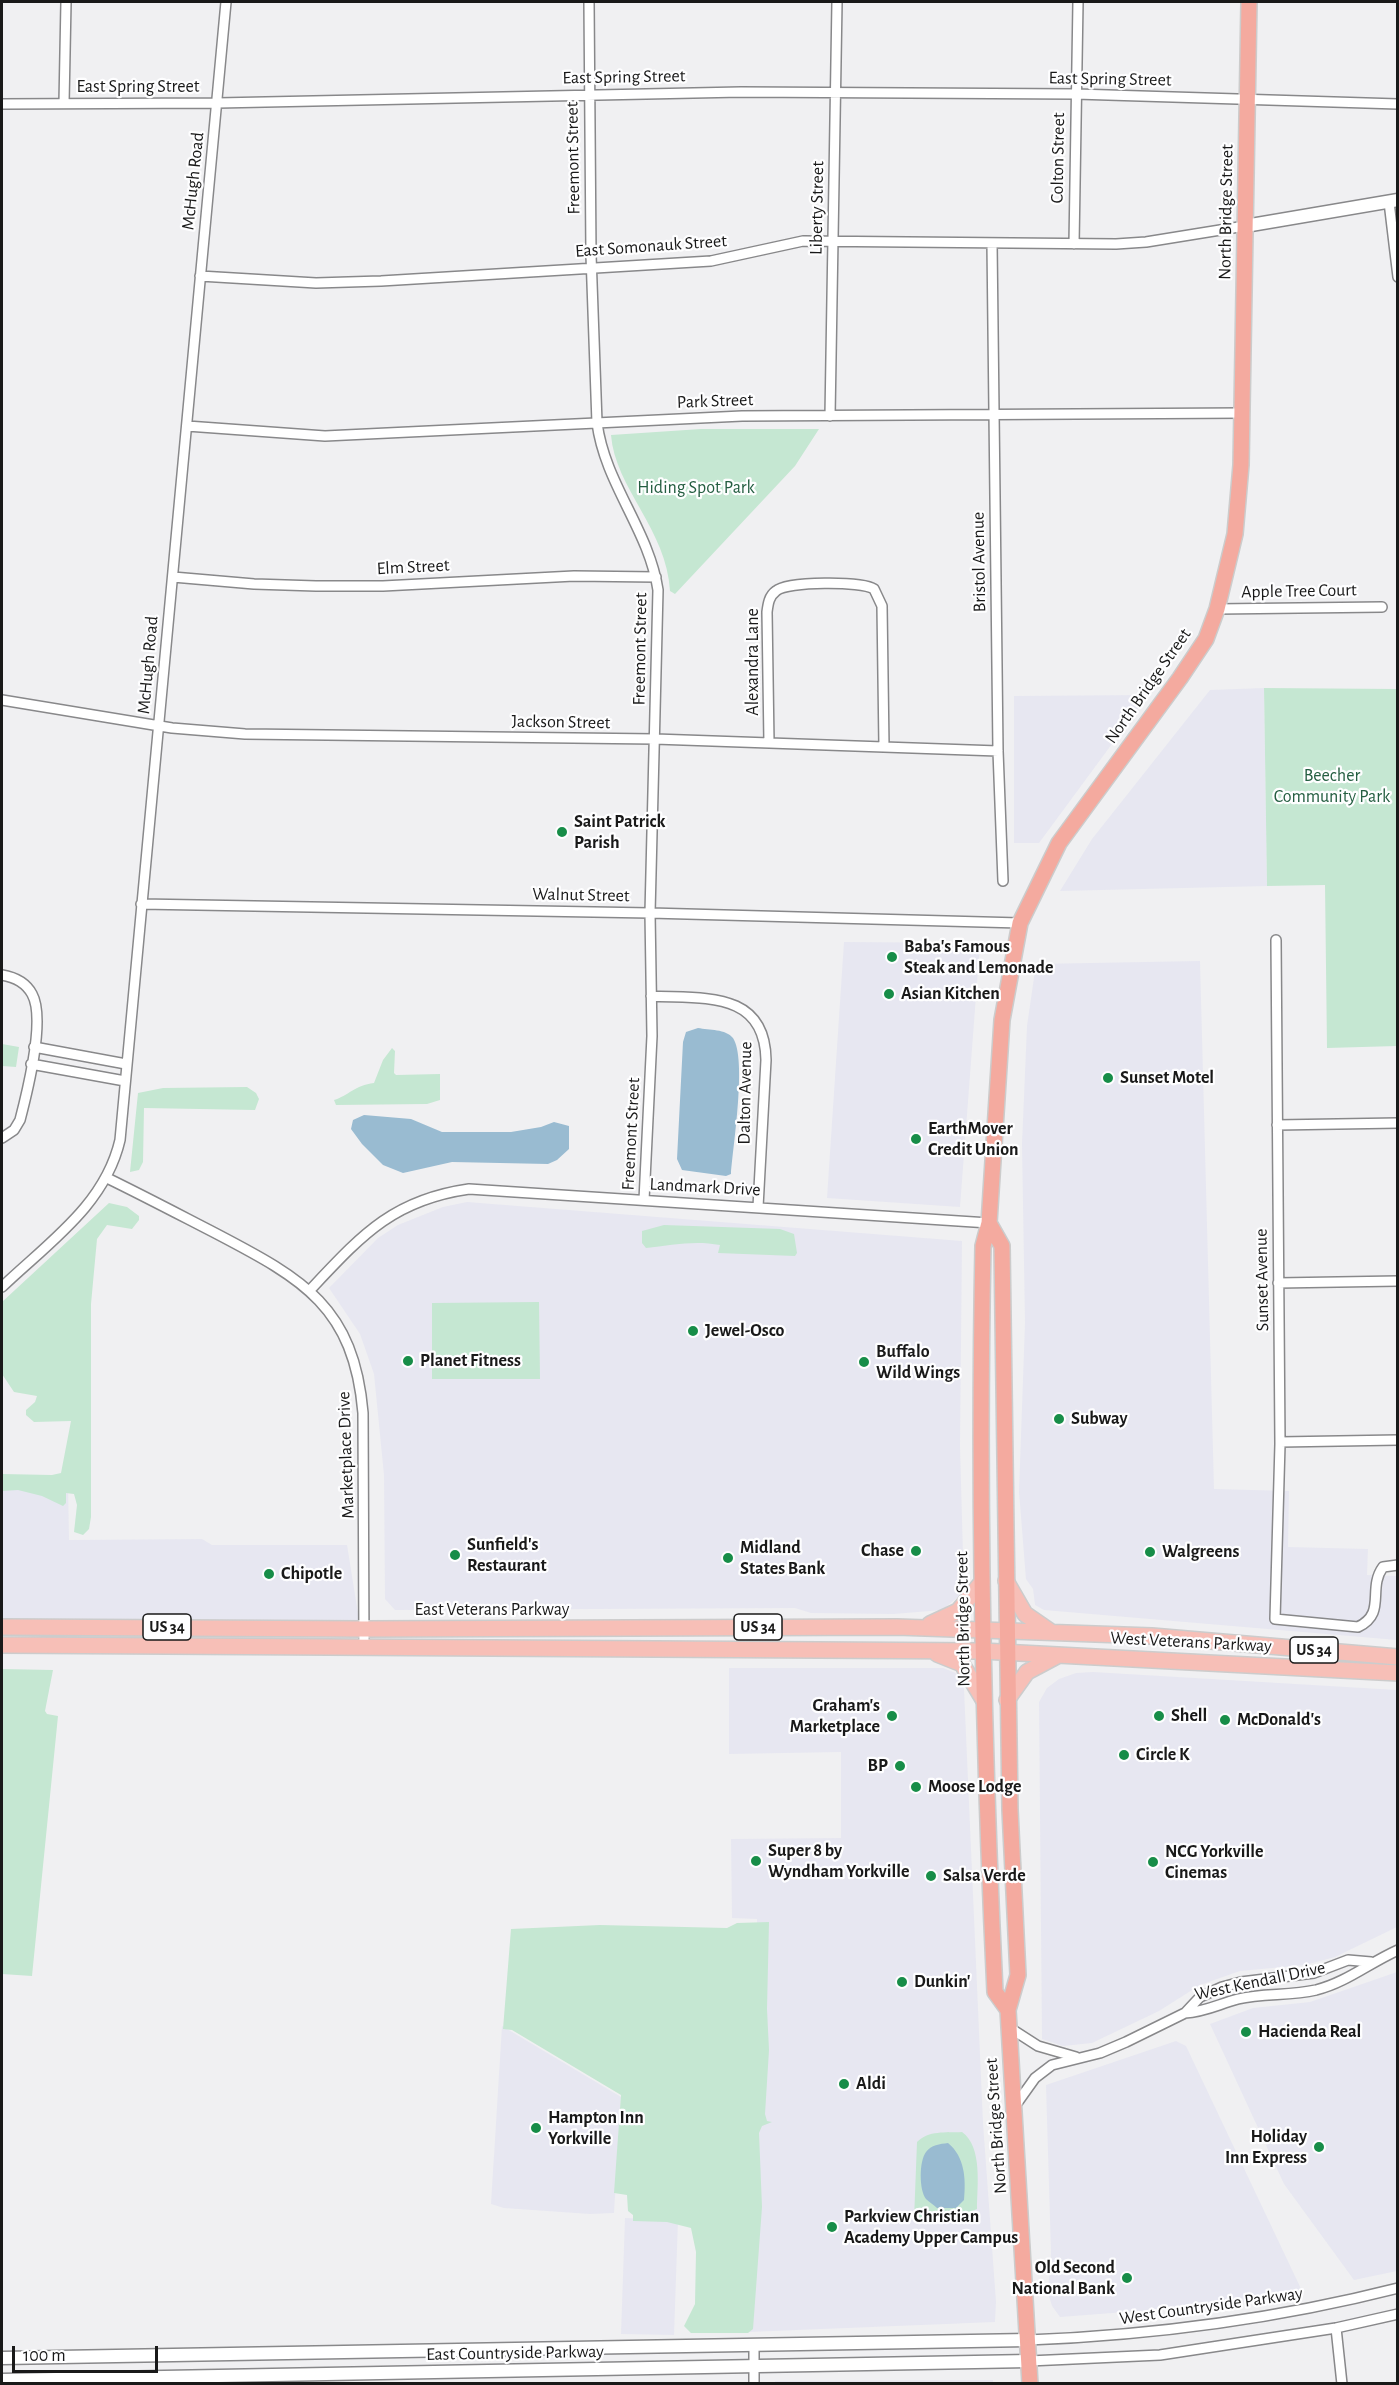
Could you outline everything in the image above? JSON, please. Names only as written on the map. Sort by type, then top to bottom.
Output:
[{"type":"highway","name":"North Bridge Street","points":[[1008,2010],[995,1992],[982,1651],[980,1409],[984,1246],[989,1223],[1002,1020],[1020,923],[1059,843],[1180,678],[1206,639],[1218,609],[1235,534],[1244,413],[1246,98],[1249,2]]},
{"type":"highway","name":"North Bridge Street","points":[[989,1223],[1002,1246],[1006,1630],[1018,1975],[1008,2010],[1030,2384]]},
{"type":"main road","points":[[1006,1581],[1025,1614],[1051,1632]]},
{"type":"main road","points":[[923,1627],[958,1611],[982,1582]]},
{"type":"main road","name":"East Veterans Parkway","points":[[2,1627],[364,1629],[923,1627],[983,1629]]},
{"type":"main road","name":"West Veterans Parkway","points":[[983,1629],[1195,1638],[1398,1657]]},
{"type":"main road","name":"East Veterans Parkway","points":[[2,1645],[982,1651]]},
{"type":"main road","points":[[926,1650],[962,1664],[984,1699]]},
{"type":"main road","name":"West Veterans Parkway","points":[[982,1651],[1398,1673]]},
{"type":"main road","points":[[1008,1700],[1027,1672],[1060,1655]]},
{"type":"street","points":[[64,103],[66,2]]},
{"type":"street","name":"McHugh Road","points":[[2,1287],[89,1205],[107,1178],[120,1140],[226,2]]},
{"type":"street","name":"Freemont Street","points":[[588,2],[591,267],[597,423],[601,450],[610,474],[640,530],[656,578],[658,602],[650,913],[652,1054],[644,1200]]},
{"type":"street","name":"Liberty Street","points":[[830,416],[837,2]]},
{"type":"street","name":"Colton Street","points":[[1074,244],[1078,2]]},
{"type":"street","name":"East Spring Street","points":[[2,104],[218,103],[741,92],[1076,94],[1398,104]]},
{"type":"street","points":[[1245,226],[1393,201],[1398,277]]},
{"type":"street","name":"East Somonauk Street","points":[[200,276],[332,283],[711,261],[803,241],[1074,244],[1146,242],[1245,226]]},
{"type":"street","name":"Bristol Avenue","points":[[992,243],[998,751],[1003,881]]},
{"type":"street","name":"Park Street","points":[[188,426],[325,435],[690,417],[1244,413]]},
{"type":"street","name":"Elm Street","points":[[173,577],[254,584],[316,586],[383,586],[574,576],[656,578]]},
{"type":"street","name":"Alexandra Lane","points":[[769,743],[767,612],[770,598],[782,587],[860,584],[874,590],[882,606],[884,747]]},
{"type":"street","name":"Apple Tree Court","points":[[1218,609],[1382,607]]},
{"type":"street","name":"Jackson Street","points":[[2,700],[159,726],[295,735],[655,740],[998,751]]},
{"type":"street","name":"Walnut Street","points":[[141,904],[650,913],[1020,923]]},
{"type":"street","name":"Sunset Avenue","points":[[1276,940],[1280,1442],[1275,1619],[1358,1627],[1368,1622],[1374,1613],[1376,1576],[1383,1567],[1398,1565]]},
{"type":"street","points":[[2,975],[24,983],[33,995],[37,1012],[34,1047],[20,1120],[14,1130],[2,1138]]},
{"type":"street","name":"Dalton Avenue","points":[[651,996],[721,1000],[741,1008],[758,1020],[766,1041],[758,1207]]},
{"type":"street","points":[[34,1047],[126,1064]]},
{"type":"street","points":[[31,1064],[125,1081]]},
{"type":"street","points":[[1277,1125],[1398,1123]]},
{"type":"street","name":"Marketplace Drive","points":[[107,1178],[275,1264],[310,1290],[329,1311],[345,1337],[361,1388],[365,1498],[364,1648]]},
{"type":"street","name":"Landmark Drive","points":[[310,1290],[362,1237],[384,1219],[408,1205],[434,1196],[469,1189],[989,1223]]},
{"type":"street","points":[[1278,1283],[1398,1281]]},
{"type":"street","points":[[1280,1442],[1398,1440]]},
{"type":"street","name":"West Kendall Drive","points":[[1185,2013],[1206,2012],[1239,1999],[1315,1990],[1358,1974],[1371,1962],[1398,1950]]},
{"type":"street","name":"West Kendall Drive","points":[[1015,2106],[1040,2072],[1076,2057],[1100,2053],[1185,2013],[1200,1997],[1222,1987],[1241,1982],[1314,1973],[1348,1960],[1371,1962]]},
{"type":"street","name":"West Kendall Drive","points":[[1010,2028],[1038,2046],[1076,2057]]},
{"type":"street","name":"West Countryside Parkway","points":[[1028,2340],[1114,2336],[1185,2329],[1301,2310],[1398,2288]]},
{"type":"street","points":[[1029,2361],[1160,2355],[1336,2328],[1398,2313]]},
{"type":"street","points":[[1336,2328],[1342,2384]]},
{"type":"street","name":"East Countryside Parkway","points":[[2,2358],[1028,2340]]},
{"type":"street","points":[[754,2346],[754,2384]]},
{"type":"street","points":[[433,2351],[433,2373]]},
{"type":"street","points":[[258,2353],[258,2376]]},
{"type":"street","name":"East Countryside Parkway","points":[[2,2380],[1029,2361]]},
{"type":"shaded area","points":[[1264,688],[1267,886],[1060,891],[1092,839],[1210,690]]},
{"type":"shaded area","points":[[1148,695],[1039,843],[1014,843],[1014,696]]},
{"type":"shaded area","points":[[844,942],[980,943],[960,1207],[827,1198]]},
{"type":"shaded area","points":[[1200,961],[1214,1489],[1289,1491],[1288,1547],[1368,1549],[1367,1575],[1397,1576],[1397,1640],[1044,1610],[1035,1605],[1033,1589],[1026,1579],[1019,1492],[1025,1323],[1022,1144],[1027,1026],[1036,964]]},
{"type":"shaded area","points":[[467,1202],[962,1241],[960,1446],[964,1592],[942,1610],[894,1614],[811,1613],[795,1608],[395,1610],[385,1599],[384,1475],[374,1374],[360,1334],[329,1288],[378,1238],[398,1225],[443,1207]]},
{"type":"shaded area","points":[[68,1484],[69,1540],[202,1539],[212,1545],[347,1545],[360,1626],[2,1624],[2,1485]]},
{"type":"shaded area","points":[[729,1668],[943,1668],[958,1674],[964,1689],[983,2123],[996,2302],[995,2322],[748,2332],[759,2128],[757,1919],[732,1918],[731,1839],[841,1838],[841,1752],[729,1754]]},
{"type":"shaded area","points":[[1093,1672],[1397,1690],[1397,1927],[1335,1957],[1305,1965],[1240,1971],[1200,1985],[1159,2011],[1092,2043],[1063,2046],[1042,2039],[1039,1702],[1047,1688],[1059,1679],[1076,1673]]},
{"type":"shaded area","points":[[1397,1972],[1397,2271],[1354,2280],[1284,2184],[1210,2024],[1253,2008],[1310,2002]]},
{"type":"shaded area","points":[[502,2026],[621,2097],[614,2213],[590,2214],[504,2208],[491,2204]]},
{"type":"shaded area","points":[[1176,2041],[1186,2046],[1303,2293],[1231,2304],[1060,2317],[1052,2306],[1048,2293],[1051,2253],[1046,2085]]},
{"type":"shaded area","points":[[625,2218],[678,2220],[674,2335],[621,2334]]},
{"type":"shaded area","points":[[993,2380],[993,2384],[775,2384],[775,2381]]},
{"type":"green space","name":"Hiding Spot Park","points":[[701,429],[819,429],[795,466],[675,594],[670,591],[667,569],[660,548],[621,473],[611,435]]},
{"type":"green space","name":"Beecher Community Park","points":[[1264,688],[1397,689],[1397,1046],[1327,1048],[1325,885],[1267,886]]},
{"type":"green space","points":[[2,1044],[19,1047],[16,1067],[2,1066]]},
{"type":"green space","points":[[392,1048],[395,1051],[394,1073],[396,1075],[440,1074],[440,1100],[427,1104],[336,1105],[334,1100],[362,1086],[374,1083],[383,1060]]},
{"type":"green space","points":[[247,1087],[256,1093],[259,1099],[255,1110],[144,1108],[143,1162],[139,1170],[130,1172],[138,1093],[163,1088]]},
{"type":"green space","points":[[109,1203],[127,1207],[139,1216],[139,1220],[132,1229],[107,1225],[97,1239],[91,1304],[91,1517],[89,1529],[83,1535],[74,1532],[77,1505],[74,1494],[66,1493],[66,1503],[63,1506],[42,1496],[18,1490],[2,1491],[2,1474],[52,1475],[61,1473],[71,1421],[34,1422],[26,1415],[26,1410],[35,1402],[37,1396],[14,1392],[2,1374],[2,1302]]},
{"type":"green space","points":[[664,1225],[780,1229],[794,1234],[797,1253],[795,1256],[718,1253],[720,1245],[701,1243],[646,1248],[642,1243],[642,1231]]},
{"type":"green space","points":[[539,1302],[540,1379],[432,1379],[432,1303]]},
{"type":"green space","points":[[2,1669],[53,1670],[45,1711],[47,1714],[58,1716],[32,1976],[2,1974]]},
{"type":"green space","points":[[769,1922],[767,2009],[769,2050],[765,2114],[767,2121],[772,2122],[762,2126],[759,2133],[762,2207],[753,2329],[748,2333],[691,2333],[684,2326],[695,2304],[696,2252],[691,2228],[667,2222],[633,2221],[633,2215],[628,2211],[627,2195],[614,2193],[621,2095],[512,2030],[503,2029],[511,1929],[600,1925],[727,1928],[737,1923]]},
{"type":"green space","points":[[962,2132],[969,2139],[976,2157],[977,2209],[953,2220],[914,2220],[917,2142],[932,2134]]},
{"type":"water","points":[[698,1028],[717,1030],[730,1035],[737,1049],[739,1083],[736,1124],[731,1174],[726,1176],[682,1170],[677,1159],[683,1042],[686,1032]]},
{"type":"water","points":[[364,1115],[411,1119],[442,1132],[511,1132],[541,1127],[554,1122],[569,1126],[569,1149],[557,1160],[548,1164],[452,1162],[403,1173],[383,1165],[351,1129],[353,1120]]},
{"type":"water","points":[[948,2143],[958,2155],[963,2169],[964,2200],[956,2208],[937,2208],[924,2195],[921,2183],[922,2162],[930,2148]]},
{"type":"place","name":"Saint Patrick Parish","points":[[562,832]]},
{"type":"place","name":"Baba's Famous Steak and Lemonade","points":[[892,957]]},
{"type":"place","name":"Asian Kitchen","points":[[889,994]]},
{"type":"place","name":"Sunset Motel","points":[[1108,1078]]},
{"type":"place","name":"EarthMover Credit Union","points":[[916,1139]]},
{"type":"place","name":"Jewel-Osco","points":[[693,1331]]},
{"type":"place","name":"Planet Fitness","points":[[408,1361]]},
{"type":"place","name":"Buffalo Wild Wings","points":[[864,1362]]},
{"type":"place","name":"Subway","points":[[1059,1419]]},
{"type":"place","name":"Chase","points":[[916,1551]]},
{"type":"place","name":"Walgreens","points":[[1150,1552]]},
{"type":"place","name":"Sunfield's Restaurant","points":[[455,1555]]},
{"type":"place","name":"Midland States Bank","points":[[728,1558]]},
{"type":"place","name":"Chipotle","points":[[269,1574]]},
{"type":"place","name":"Graham's Marketplace","points":[[892,1716]]},
{"type":"place","name":"Shell","points":[[1159,1716]]},
{"type":"place","name":"McDonald's","points":[[1225,1720]]},
{"type":"place","name":"Circle K","points":[[1124,1755]]},
{"type":"place","name":"BP","points":[[900,1766]]},
{"type":"place","name":"Moose Lodge","points":[[916,1787]]},
{"type":"place","name":"Super 8 by Wyndham Yorkville","points":[[756,1861]]},
{"type":"place","name":"NCG Yorkville Cinemas","points":[[1153,1862]]},
{"type":"place","name":"Salsa Verde","points":[[931,1876]]},
{"type":"place","name":"Dunkin'","points":[[902,1982]]},
{"type":"place","name":"Hacienda Real","points":[[1246,2032]]},
{"type":"place","name":"Aldi","points":[[844,2084]]},
{"type":"place","name":"Hampton Inn Yorkville","points":[[536,2128]]},
{"type":"place","name":"Holiday Inn Express","points":[[1319,2147]]},
{"type":"place","name":"Parkview Christian Academy Upper Campus","points":[[832,2227]]},
{"type":"place","name":"Old Second National Bank","points":[[1127,2278]]}]
